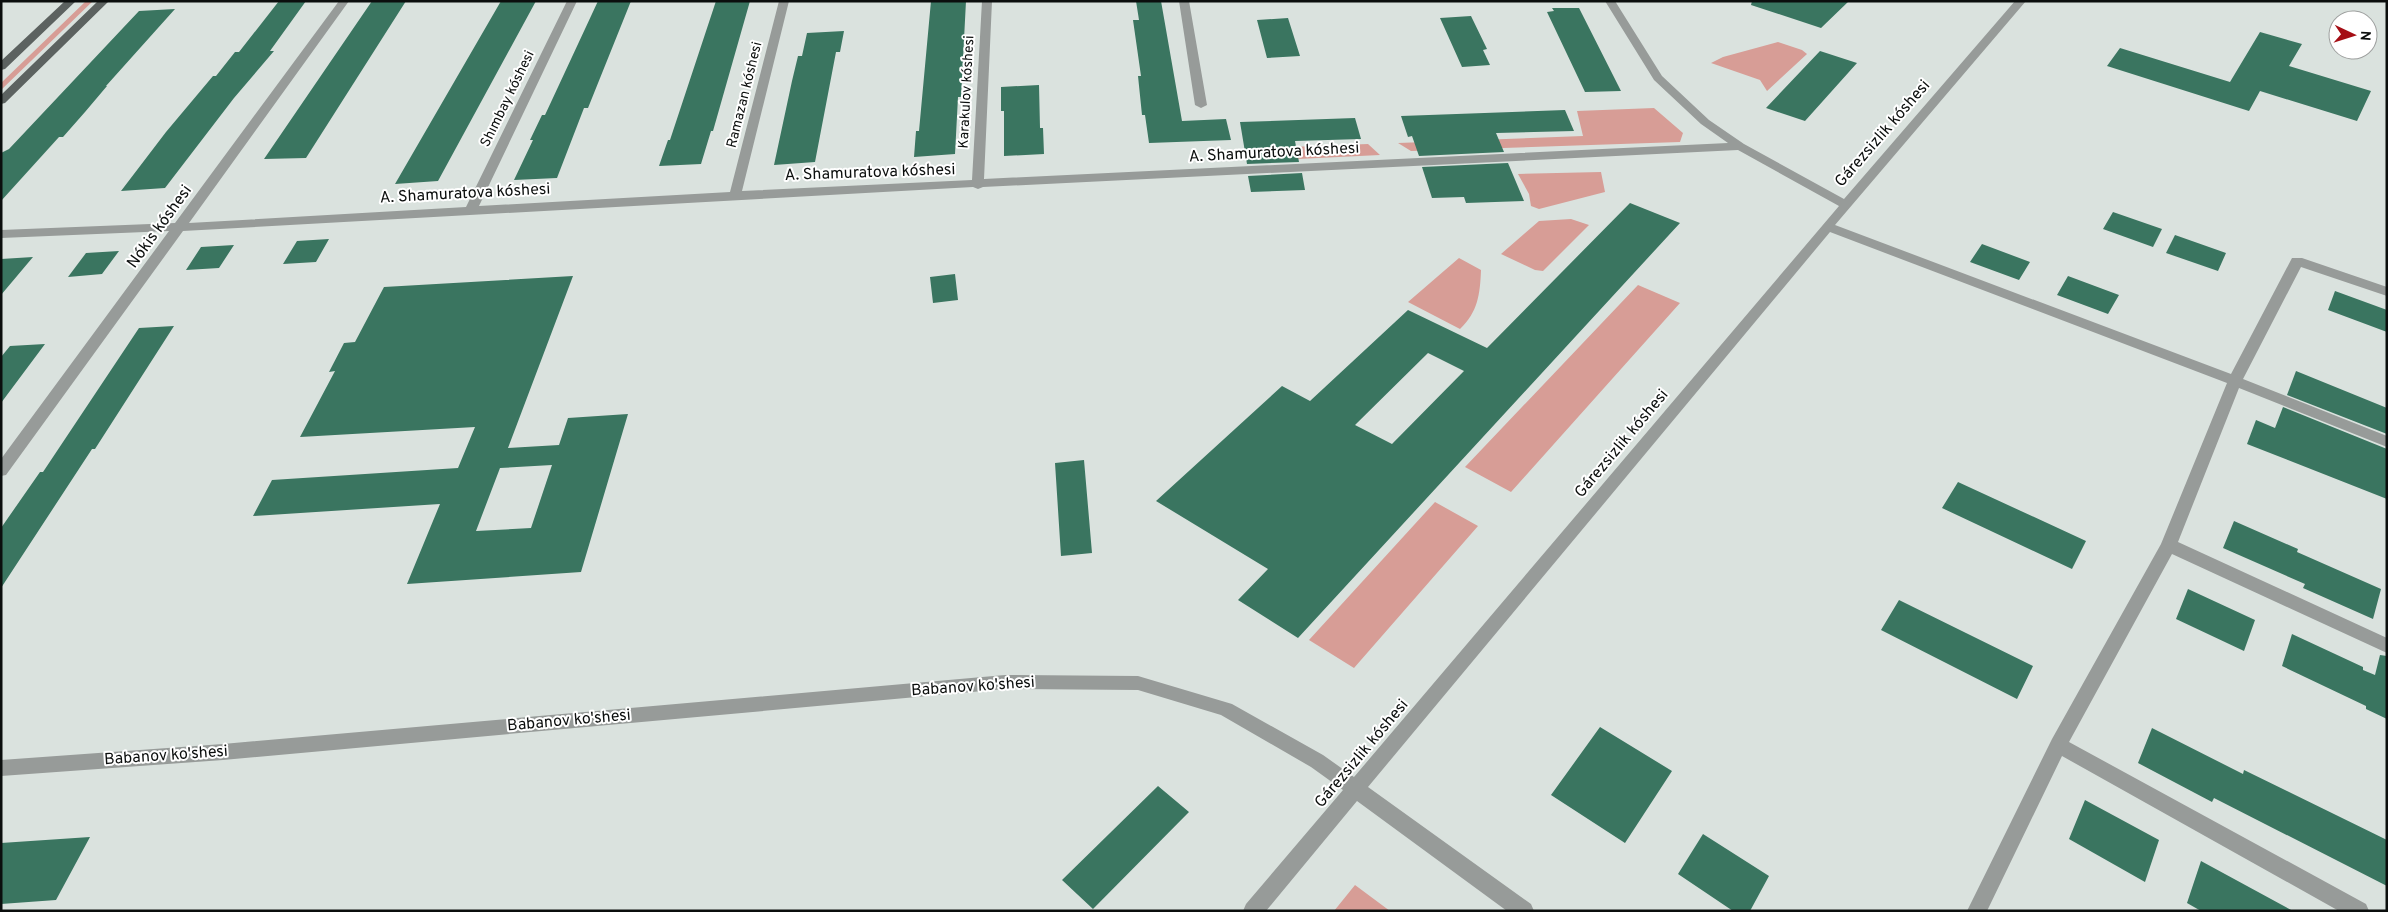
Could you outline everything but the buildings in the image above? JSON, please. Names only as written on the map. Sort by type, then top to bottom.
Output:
[{"type":"main road","points":[[1,67],[70,1]]},
{"type":"main road","points":[[1,101],[104,1]]},
{"type":"street","name":"Nókis kóshesi","points":[[1,471],[181,227],[344,1]]},
{"type":"street","name":"Shımbay kóshesi","points":[[470,210],[572,1]]},
{"type":"street","name":"Ramazan kóshesi","points":[[735,195],[784,1]]},
{"type":"street","name":"Karakulov kóshesi","points":[[978,185],[987,1]]},
{"type":"street","points":[[1184,1],[1201,105]]},
{"type":"street","points":[[1610,1],[1658,78],[1705,122],[1740,146],[1846,205]]},
{"type":"street","name":"Gárezsizlik kóshesi","points":[[1253,911],[1846,205],[2021,1]]},
{"type":"street","name":"A. Shamuratova kóshesi","points":[[1,234],[181,227],[735,195],[978,185],[1740,146]]},
{"type":"street","points":[[1828,227],[2235,381],[2387,442]]},
{"type":"street","points":[[1977,911],[2058,745],[2169,545],[2235,381],[2297,261],[2387,292]]},
{"type":"street","points":[[2169,545],[2387,646]]},
{"type":"street","name":"Babanov ko'shesi","points":[[1,768],[223,752],[1005,682],[1138,683],[1226,709],[1317,761],[1524,911]]},
{"type":"street","points":[[2058,745],[2360,911]]},
{"type":"shaded area","points":[[86,1],[93,1],[1,90],[1,83]]},
{"type":"shaded area","points":[[1778,42],[1802,50],[1807,54],[1767,91],[1760,80],[1711,63],[1723,57]]},
{"type":"shaded area","points":[[1654,108],[1683,133],[1680,142],[1411,151],[1398,143],[1583,136],[1577,111]]},
{"type":"shaded area","points":[[1368,144],[1380,155],[1277,160],[1242,158],[1241,149]]},
{"type":"shaded area","points":[[1601,172],[1605,192],[1539,209],[1531,206],[1529,194],[1518,174]]},
{"type":"shaded area","points":[[1571,219],[1589,225],[1543,271],[1535,270],[1501,254],[1539,221]]},
{"type":"shaded area","points":[[1459,258],[1481,270],[1477,302],[1471,316],[1460,329],[1408,302]]},
{"type":"shaded area","points":[[1638,285],[1680,303],[1511,492],[1465,467]]},
{"type":"shaded area","points":[[1435,502],[1478,526],[1354,668],[1309,640]]},
{"type":"shaded area","points":[[1355,885],[1390,911],[1334,911]]}]
